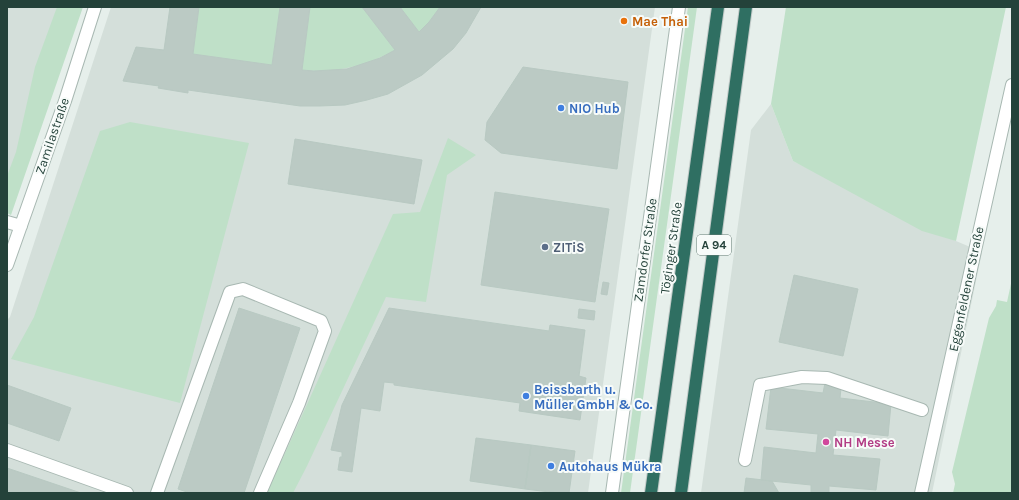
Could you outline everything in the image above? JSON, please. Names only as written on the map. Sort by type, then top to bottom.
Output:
[{"type":"highway","name":"Töginger Straße","points":[[651,493],[718,7]]},
{"type":"highway","name":"A 94","points":[[681,493],[746,7]]},
{"type":"street","name":"Zamilastraße","points":[[7,265],[65,101],[95,7]]},
{"type":"street","name":"Zamdorfer Straße","points":[[612,493],[679,7]]},
{"type":"street","name":"Eggenfeldener Straße","points":[[921,493],[1012,85]]},
{"type":"street","points":[[7,222],[21,226]]},
{"type":"street","points":[[157,493],[230,292],[244,289],[321,321],[325,331],[299,403],[260,493]]},
{"type":"street","points":[[745,460],[760,385],[802,377],[827,378],[922,410]]},
{"type":"street","points":[[7,450],[127,493]]},
{"type":"shaded area","points":[[7,7],[68,7],[7,184]]},
{"type":"shaded area","points":[[111,7],[655,7],[588,493],[7,493],[7,320],[10,317]]},
{"type":"shaded area","points":[[771,104],[793,161],[956,241],[982,252],[932,493],[701,493],[751,130]]},
{"type":"green space","points":[[57,7],[83,7],[11,215],[7,213],[7,176],[16,152],[35,67]]},
{"type":"green space","points":[[199,7],[280,7],[272,65],[193,54]]},
{"type":"green space","points":[[310,7],[362,7],[395,50],[384,56],[350,68],[326,71],[302,70]]},
{"type":"green space","points":[[400,7],[440,7],[429,22],[419,32]]},
{"type":"green space","points":[[688,7],[697,7],[630,493],[621,493]]},
{"type":"green space","points":[[786,7],[1006,7],[956,241],[922,231],[793,161],[771,104]]},
{"type":"green space","points":[[130,122],[249,143],[180,403],[11,359],[34,317],[100,131]]},
{"type":"green space","points":[[448,138],[476,155],[447,175],[426,302],[386,297],[293,493],[266,493],[393,214],[420,212]]},
{"type":"green space","points":[[1012,279],[1012,493],[953,493],[955,484],[952,472],[989,318],[996,306],[997,300],[1007,302]]},
{"type":"building","points":[[170,7],[199,7],[193,54],[272,65],[280,7],[310,7],[302,70],[314,71],[347,69],[380,58],[395,50],[362,7],[400,7],[419,32],[429,22],[440,7],[481,7],[466,33],[453,49],[422,75],[388,94],[345,105],[300,106],[188,90],[188,93],[158,88],[159,86],[123,81],[136,47],[164,50]]},
{"type":"building","name":"NIO Hub","points":[[523,67],[628,82],[617,169],[501,153],[485,140],[487,122]]},
{"type":"building","points":[[295,139],[422,160],[414,204],[288,184]]},
{"type":"building","name":"ZITiS","points":[[495,192],[609,209],[595,302],[481,285]]},
{"type":"building","points":[[794,275],[858,289],[843,356],[779,342]]},
{"type":"building","points":[[603,282],[609,283],[607,295],[601,294]]},
{"type":"building","points":[[239,308],[300,328],[244,493],[190,493],[178,489]]},
{"type":"building","name":"Beissbarth u. Müller GmbH & Co.","points":[[389,308],[549,331],[550,325],[585,330],[579,376],[586,378],[580,420],[519,411],[520,403],[394,385],[394,383],[384,382],[380,411],[361,408],[352,472],[338,470],[342,452],[331,450],[342,405]]},
{"type":"building","points":[[579,309],[595,311],[594,320],[578,318]]},
{"type":"building","name":"NH Messe","points":[[825,383],[841,388],[840,398],[891,404],[888,436],[836,430],[833,455],[880,459],[876,490],[829,486],[829,493],[811,493],[811,485],[761,480],[764,447],[816,453],[818,434],[766,429],[771,387],[823,393]]},
{"type":"building","points":[[7,385],[71,408],[59,441],[7,423]]},
{"type":"building","points":[[476,438],[531,445],[525,489],[470,481]]},
{"type":"building","name":"Autohaus Mükra","points":[[531,445],[575,451],[569,493],[525,489]]},
{"type":"building","points":[[7,468],[81,493],[7,493]]},
{"type":"building","points":[[746,478],[772,481],[779,493],[744,493]]},
{"type":"place","name":"Mae Thai","points":[[624,21]]},
{"type":"place","name":"NIO Hub","points":[[561,108]]},
{"type":"place","name":"ZITiS","points":[[545,247]]},
{"type":"place","name":"Beissbarth u. Müller GmbH & Co.","points":[[526,396]]},
{"type":"place","name":"NH Messe","points":[[826,442]]},
{"type":"place","name":"Autohaus Mükra","points":[[551,466]]}]
